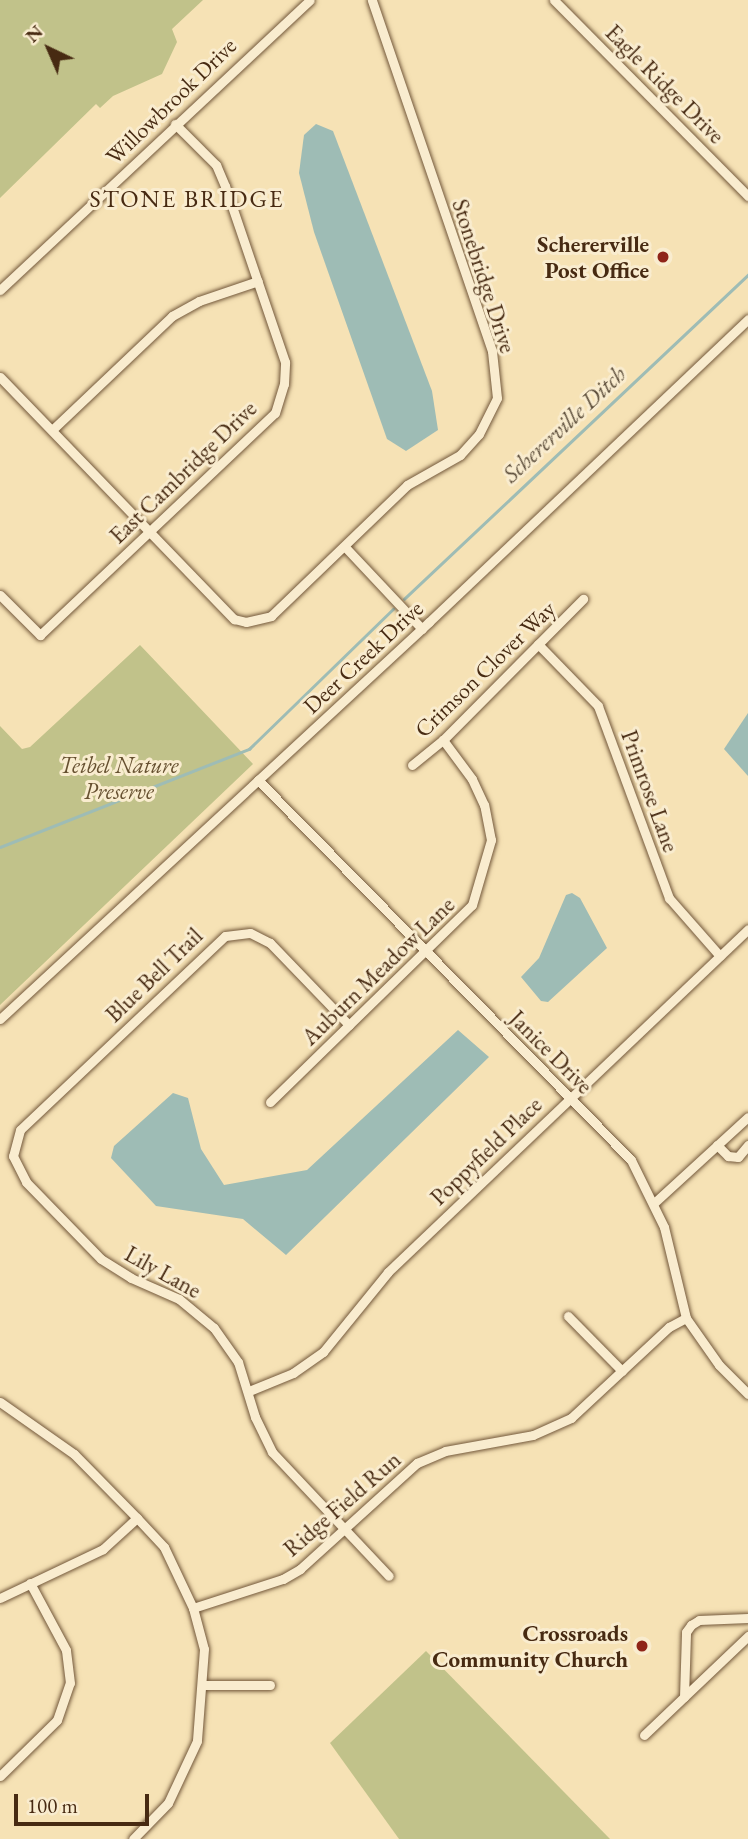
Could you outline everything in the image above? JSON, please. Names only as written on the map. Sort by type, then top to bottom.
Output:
[{"type":"street","name":"Willowbrook Drive","points":[[0,290],[310,0]]},
{"type":"street","name":"Stonebridge Drive","points":[[147,532],[234,619],[246,622],[271,616],[346,548],[407,485],[460,455],[479,434],[497,398],[492,351],[372,0]]},
{"type":"street","name":"Eagle Ridge Drive","points":[[554,0],[748,196]]},
{"type":"street","name":"East Cambridge Drive","points":[[0,595],[40,635],[275,413],[284,384],[285,362],[258,281],[216,165],[175,124]]},
{"type":"street","points":[[52,430],[172,316],[200,300],[258,281]]},
{"type":"street","name":"Deer Creek Drive","points":[[0,1019],[422,629],[748,319]]},
{"type":"street","points":[[0,377],[147,532]]},
{"type":"street","points":[[346,548],[422,629]]},
{"type":"street","name":"Crimson Clover Way","points":[[412,765],[443,740],[583,600]]},
{"type":"street","name":"Primrose Lane","points":[[538,644],[598,706],[669,898],[720,956]]},
{"type":"street","name":"Auburn Meadow Lane","points":[[270,1102],[428,952],[472,905],[491,840],[472,779],[443,740]]},
{"type":"street","name":"Janice Drive","points":[[258,780],[631,1160],[654,1203],[686,1318],[719,1365],[748,1394]]},
{"type":"street","name":"Poppyfield Place","points":[[250,1391],[293,1373],[323,1352],[388,1272],[748,929]]},
{"type":"street","name":"Blue Bell Trail","points":[[16,1166],[14,1152],[20,1130],[225,936],[250,933],[270,943],[349,1026]]},
{"type":"street","points":[[654,1203],[748,1117]]},
{"type":"street","points":[[739,1125],[748,1139]]},
{"type":"street","points":[[717,1145],[728,1156],[738,1157],[748,1145]]},
{"type":"street","name":"Lily Lane","points":[[16,1166],[29,1186],[101,1259],[131,1279],[168,1293],[206,1319],[238,1362],[250,1391],[255,1417],[272,1452],[389,1576]]},
{"type":"street","points":[[568,1316],[622,1371]]},
{"type":"street","name":"Ridge Field Run","points":[[193,1608],[283,1579],[417,1463],[444,1451],[555,1427],[578,1414],[669,1327],[686,1318]]},
{"type":"street","points":[[0,1402],[75,1454],[137,1518],[164,1547],[193,1608],[204,1649],[204,1685],[197,1741],[180,1783],[168,1803],[133,1839]]},
{"type":"street","points":[[0,1598],[103,1549],[137,1518]]},
{"type":"street","points":[[0,1776],[57,1720],[70,1683],[66,1650],[30,1583]]},
{"type":"street","points":[[684,1697],[686,1632],[691,1625],[699,1620],[748,1618]]},
{"type":"street","points":[[644,1735],[748,1636]]},
{"type":"street","points":[[204,1685],[270,1685]]},
{"type":"green space","points":[[0,0],[203,0],[172,29],[177,42],[162,74],[113,96],[100,108],[96,104],[0,198]]},
{"type":"green space","name":"Teibel Nature Preserve","points":[[140,645],[253,764],[0,1005],[0,726],[22,749],[30,747]]},
{"type":"green space","points":[[426,1651],[610,1839],[399,1839],[330,1743]]},
{"type":"water","points":[[316,124],[333,131],[432,391],[438,430],[406,451],[387,439],[314,232],[299,173],[304,135]]},
{"type":"water","points":[[748,713],[748,776],[724,749]]},
{"type":"water","points":[[572,893],[580,898],[607,948],[548,1002],[541,1001],[521,977],[539,958],[566,895]]},
{"type":"water","points":[[458,1030],[489,1057],[286,1255],[243,1219],[156,1206],[111,1158],[114,1146],[173,1093],[188,1098],[201,1149],[224,1185],[307,1170]]},
{"type":"waterway","name":"Schererville Ditch","points":[[404,599],[748,275]]},
{"type":"waterway","name":"Schererville Ditch","points":[[0,847],[249,749],[393,609]]},
{"type":"place","name":"Schererville Post Office","points":[[663,257]]},
{"type":"place","name":"Crossroads Community Church","points":[[642,1646]]},
{"type":"district","name":"STONE BRIDGE","points":[[187,199]]}]
